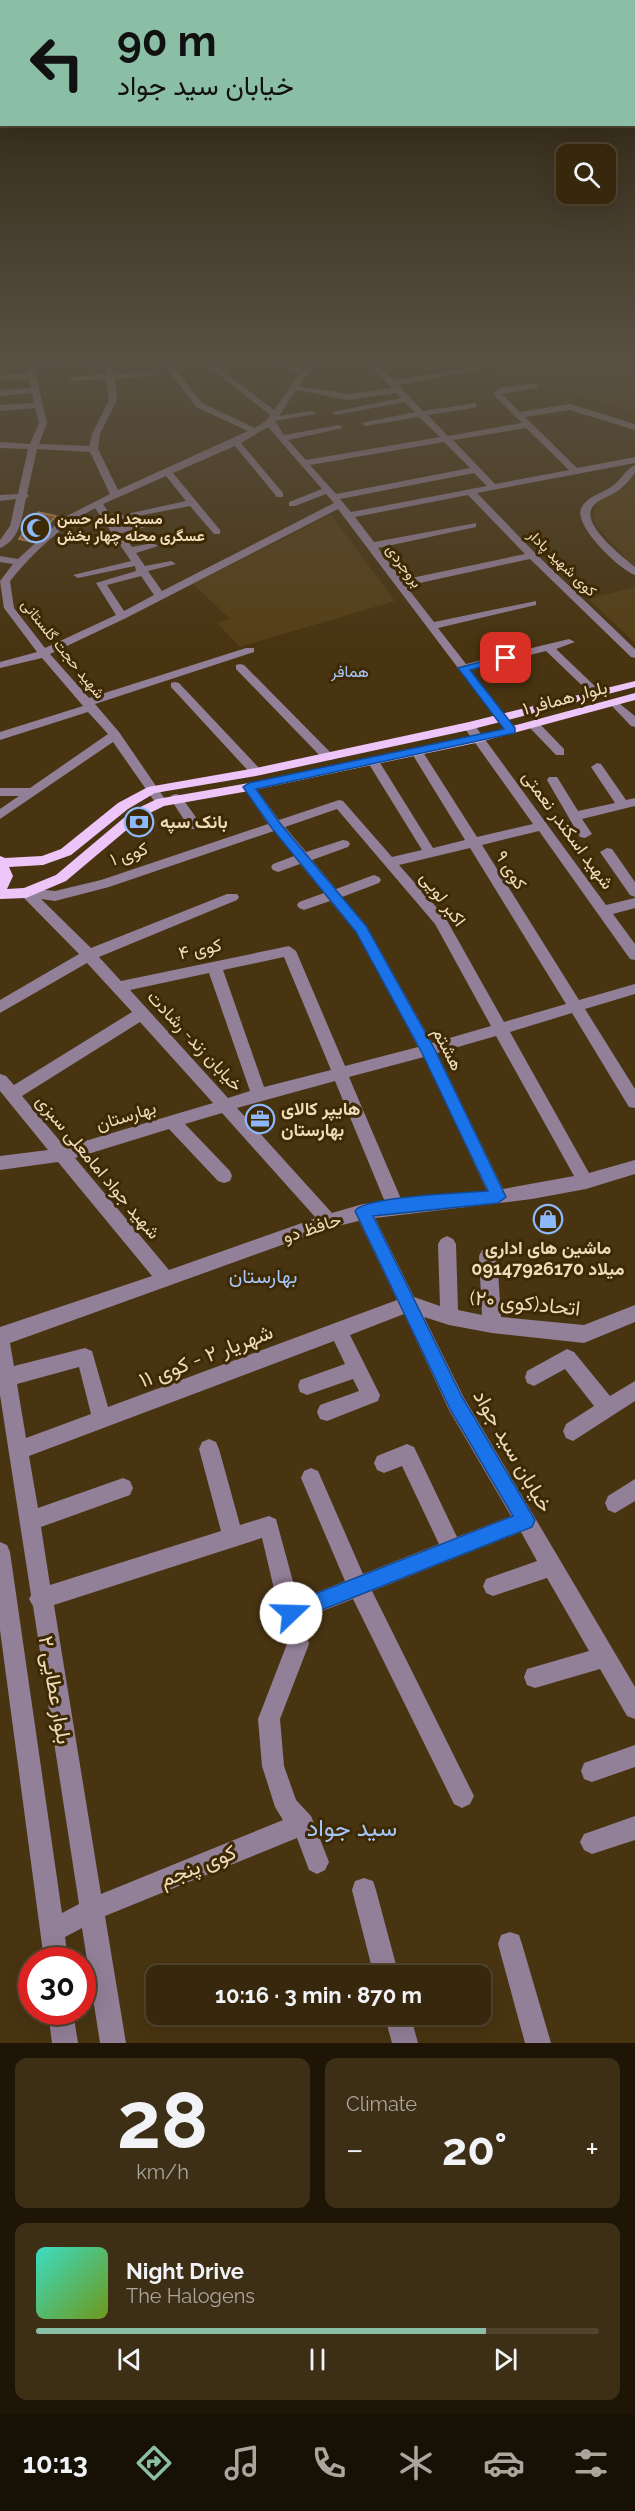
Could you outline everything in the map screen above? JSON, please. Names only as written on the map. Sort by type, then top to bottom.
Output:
[{"type":"main road","name":"بلوار همافر ۱","points":[[1,862],[44,860],[66,852],[123,807],[152,790],[256,772],[502,719],[635,684]]},
{"type":"main road","name":"بلوار همافر ۱","points":[[0,891],[26,893],[61,878],[136,814],[161,802],[249,787],[480,738],[635,696]]},
{"type":"main road","points":[[0,891],[6,876],[1,862]]},
{"type":"street","points":[[0,544],[11,535],[15,526],[24,496],[32,453]]},
{"type":"street","points":[[95,453],[115,495]]},
{"type":"street","name":"شهید حجت گلستانی","points":[[161,802],[115,735],[42,651],[9,608],[5,580],[20,562],[66,520],[97,503],[210,453]]},
{"type":"street","points":[[245,453],[280,495]]},
{"type":"street","name":"بروجردی","points":[[297,453],[349,515],[511,730]]},
{"type":"street","points":[[306,463],[362,453]]},
{"type":"street","points":[[460,453],[493,487]]},
{"type":"street","points":[[557,453],[575,471]]},
{"type":"street","points":[[349,515],[635,460]]},
{"type":"street","points":[[635,468],[617,487],[597,497],[585,511],[585,518],[587,525],[615,555],[635,572]]},
{"type":"street","points":[[292,504],[476,470]]},
{"type":"street","points":[[166,472],[217,532]]},
{"type":"street","name":"کوی شهید پادار","points":[[471,492],[532,556],[635,655]]},
{"type":"street","points":[[0,498],[24,496]]},
{"type":"street","points":[[0,665],[32,658],[42,651],[122,616],[335,497]]},
{"type":"street","points":[[97,503],[139,569],[160,596]]},
{"type":"street","points":[[125,517],[192,503]]},
{"type":"street","points":[[115,531],[152,524]]},
{"type":"street","points":[[371,546],[474,525]]},
{"type":"street","points":[[0,527],[15,526]]},
{"type":"street","points":[[128,551],[153,546]]},
{"type":"street","points":[[399,584],[532,556]]},
{"type":"street","points":[[0,559],[20,562]]},
{"type":"street","points":[[78,575],[171,564]]},
{"type":"street","points":[[122,616],[101,583],[139,569]]},
{"type":"street","points":[[431,626],[532,603]]},
{"type":"street","points":[[463,668],[569,642]]},
{"type":"street","points":[[548,647],[597,694]]},
{"type":"street","points":[[0,736],[250,650]]},
{"type":"street","points":[[240,667],[327,757]]},
{"type":"street","points":[[175,685],[256,772]]},
{"type":"street","points":[[615,703],[635,723]]},
{"type":"street","points":[[534,725],[560,752]]},
{"type":"street","name":"شهید اسکندر نعمتی","points":[[470,726],[635,956]]},
{"type":"street","points":[[0,815],[115,735]]},
{"type":"street","name":"کوی ۹","points":[[417,752],[635,1102]]},
{"type":"street","points":[[373,761],[430,853]]},
{"type":"street","points":[[575,816],[629,803],[597,767]]},
{"type":"street","points":[[553,780],[585,834]]},
{"type":"street","points":[[249,787],[275,824],[333,894]]},
{"type":"street","points":[[0,792],[31,792]]},
{"type":"street","points":[[176,798],[195,826]]},
{"type":"street","name":"کوی ۱","points":[[26,893],[55,896],[104,884],[339,804]]},
{"type":"street","name":"اکبر لویی","points":[[339,804],[440,921],[586,1182]]},
{"type":"street","points":[[391,862],[543,826]]},
{"type":"street","points":[[278,867],[344,844]]},
{"type":"street","points":[[607,852],[635,892]]},
{"type":"street","points":[[304,905],[374,880]]},
{"type":"street","name":"خیابان زند- رشادت","points":[[26,893],[119,987],[329,1221]]},
{"type":"street","name":"هشتم","points":[[333,894],[356,922],[428,1050],[498,1197]]},
{"type":"street","points":[[0,1007],[89,956],[232,897]]},
{"type":"street","points":[[604,910],[635,903]]},
{"type":"street","name":"کوی ۴","points":[[119,987],[289,951],[342,1074]]},
{"type":"street","points":[[214,966],[259,1095]]},
{"type":"street","name":"بهارستان","points":[[0,1163],[62,1155],[259,1095],[428,1050],[635,989]]},
{"type":"street","points":[[12,1094],[141,1013]]},
{"type":"street","points":[[342,1074],[395,1205]]},
{"type":"street","name":"شهید جواد امامعلی سبزی","points":[[0,1080],[165,1279]]},
{"type":"street","points":[[173,1122],[224,1176]]},
{"type":"street","name":"حافظ دو","points":[[0,1337],[363,1211],[395,1205],[498,1197],[586,1182],[635,1167]]},
{"type":"street","name":"خیابان سید جواد","points":[[363,1211],[456,1403],[634,1704]]},
{"type":"street","points":[[447,1244],[449,1317]]},
{"type":"street","points":[[488,1256],[492,1325]]},
{"type":"street","name":"اتحاد(کوی ۲۰)","points":[[409,1304],[449,1317],[492,1325],[584,1334],[634,1315]]},
{"type":"street","name":"شهریار ۲ - کوی ۱۱","points":[[19,1450],[409,1304]]},
{"type":"street","points":[[327,1412],[371,1395],[338,1330]]},
{"type":"street","name":"بلوار عطایی ۲","points":[[0,1337],[40,1599],[93,1909],[112,2043]]},
{"type":"street","points":[[6,1384],[85,1357],[102,1419]]},
{"type":"street","points":[[534,1377],[567,1358],[608,1408]]},
{"type":"street","points":[[307,1386],[358,1368]]},
{"type":"street","points":[[573,1431],[635,1389]]},
{"type":"street","points":[[208,1449],[233,1538]]},
{"type":"street","points":[[384,1463],[407,1454],[452,1549]]},
{"type":"street","points":[[311,1478],[358,1586],[462,1796]]},
{"type":"street","points":[[29,1521],[123,1488]]},
{"type":"street","points":[[615,1503],[635,1489]]},
{"type":"street","points":[[291,1613],[526,1520]]},
{"type":"street","points":[[40,1599],[269,1526],[298,1644],[269,1719],[273,1766],[287,1807],[303,1824],[316,1862]]},
{"type":"street","name":"بلوار عطایی ۲","points":[[0,1552],[33,1813],[54,1947]]},
{"type":"street","points":[[493,1586],[553,1566]]},
{"type":"street","points":[[535,1677],[606,1657]]},
{"type":"street","points":[[592,1771],[635,1756]]},
{"type":"street","name":"کوی پنجم","points":[[52,1931],[93,1909],[303,1824]]},
{"type":"street","points":[[592,1842],[635,1828]]},
{"type":"street","points":[[364,1890],[384,1965]]},
{"type":"street","points":[[510,1944],[537,2043]]},
{"type":"street","points":[[63,2025],[65,2043]]},
{"type":"street","points":[[400,2025],[405,2043]]},
{"type":"shaded area","points":[[635,473],[635,569],[595,524],[594,512],[598,501],[627,487],[630,477]]},
{"type":"shaded area","points":[[331,515],[395,601],[240,647],[217,623],[230,619],[193,584]]},
{"type":"shaded area","points":[[635,587],[635,643],[588,599]]},
{"type":"building","name":"مسجد امام حسن عسگری محله چهار بخش","points":[[38,512],[56,516],[32,542],[19,539]]},
{"type":"place","name":"مسجد امام حسن عسگری محله چهار بخش","points":[[36,528]]},
{"type":"place","name":"بانک سپه","points":[[139,822]]},
{"type":"place","name":"هایپر کالای بهارستان","points":[[260,1119]]},
{"type":"place","name":"ماشین های اداری میلاد 09147926170","points":[[548,1219]]},
{"type":"district","name":"همافر","points":[[350,671]]},
{"type":"district","name":"بهارستان","points":[[263,1276]]},
{"type":"district","name":"سید جواد","points":[[352,1828]]},
{"type":"route","points":[[291,1613],[526,1520],[456,1403],[363,1211],[395,1205],[498,1197],[428,1050],[361,929],[275,824],[249,787],[511,730],[463,668],[506,658]]}]
